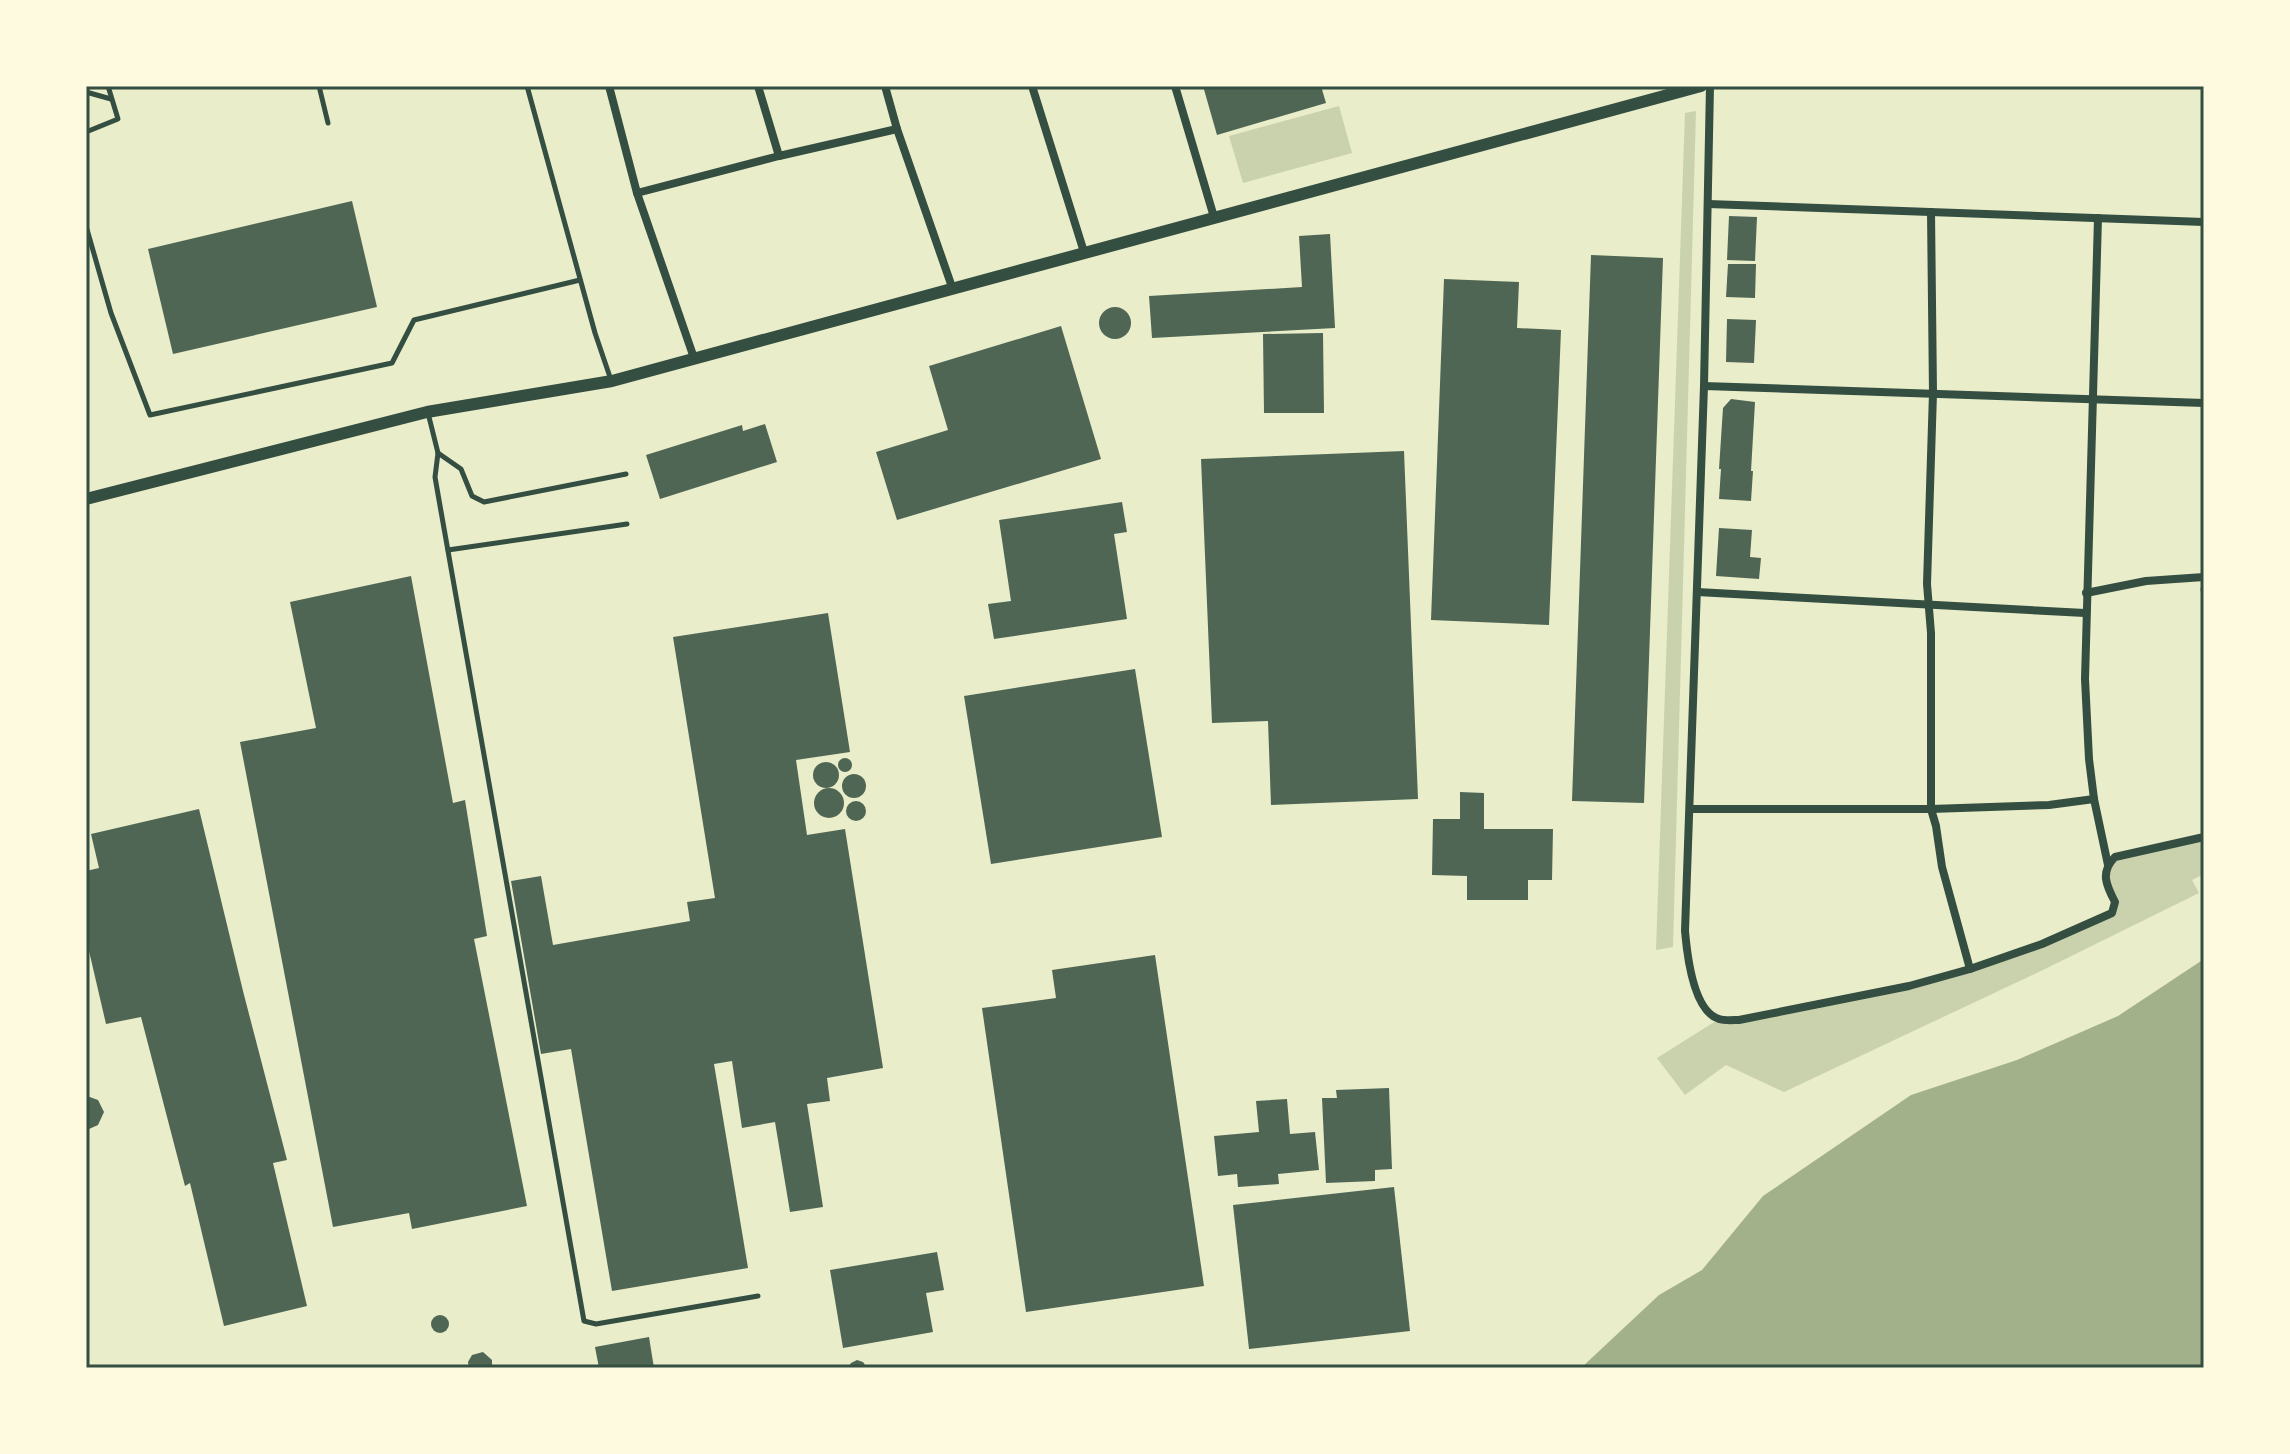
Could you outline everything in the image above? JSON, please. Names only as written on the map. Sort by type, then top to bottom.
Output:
[{"type":"street","points":[[609,86],[637,193],[694,358]]},
{"type":"street","points":[[758,86],[779,156]]},
{"type":"street","points":[[885,86],[952,287]]},
{"type":"street","points":[[1032,86],[1084,252]]},
{"type":"street","points":[[1175,86],[1214,217]]},
{"type":"street","points":[[86,499],[427,412],[612,381],[1701,86]]},
{"type":"street","points":[[1710,86],[1686,946],[1693,979],[1707,1011],[1719,1019],[1739,1020],[1909,986],[2042,944],[2112,913],[2115,902],[2106,884],[2108,865],[2094,799],[2086,706],[2085,613],[2098,218]]},
{"type":"street","points":[[637,193],[897,129]]},
{"type":"street","points":[[1708,204],[2204,222]]},
{"type":"street","points":[[1931,212],[1933,393],[1927,584],[1931,809],[1942,867],[1970,969]]},
{"type":"street","points":[[1704,386],[2204,403]]},
{"type":"street","points":[[2086,593],[2146,581],[2204,577]]},
{"type":"street","points":[[1697,592],[2085,613]]},
{"type":"street","points":[[1690,809],[1931,809],[2049,805],[2094,799]]},
{"type":"street","points":[[2108,865],[2119,855],[2204,837]]},
{"type":"lane","points":[[86,132],[118,119],[108,86]]},
{"type":"lane","points":[[319,86],[328,123]]},
{"type":"lane","points":[[527,86],[595,333],[612,381]]},
{"type":"lane","points":[[86,92],[112,99]]},
{"type":"lane","points":[[86,226],[111,313],[150,415],[392,363],[414,320],[580,280]]},
{"type":"lane","points":[[427,412],[438,453],[435,477],[584,1321],[596,1324],[758,1296]]},
{"type":"lane","points":[[438,453],[461,469],[472,496],[484,502],[626,474]]},
{"type":"lane","points":[[448,550],[627,524]]},
{"type":"shaded area","points":[[1339,106],[1352,153],[1243,183],[1229,136]]},
{"type":"shaded area","points":[[1696,111],[1673,947],[1656,950],[1685,113]]},
{"type":"shaded area","points":[[2204,837],[2204,874],[2192,880],[2199,893],[1784,1092],[1726,1065],[1685,1095],[1657,1058],[1719,1019],[1739,1020],[1909,986],[2042,944],[2114,910],[2107,888],[2111,861]]},
{"type":"shaded area","points":[[2204,959],[2204,1368],[1581,1368],[1659,1295],[1702,1270],[1763,1196],[1911,1095],[2017,1060],[2118,1016]]},
{"type":"building","points":[[1203,86],[1321,86],[1326,103],[1217,135]]},
{"type":"building","points":[[352,201],[377,307],[173,354],[148,249]]},
{"type":"building","points":[[1729,216],[1757,217],[1755,261],[1727,260]]},
{"type":"building","points":[[1330,234],[1335,328],[1152,338],[1149,296],[1302,287],[1299,236]]},
{"type":"building","points":[[1591,255],[1663,258],[1644,803],[1572,801]]},
{"type":"building","points":[[1728,264],[1756,264],[1755,298],[1726,297]]},
{"type":"building","points":[[1444,279],[1519,282],[1517,328],[1561,330],[1549,625],[1431,620]]},
{"type":"building","points":[[1115,307],[1127,311],[1131,323],[1127,335],[1115,339],[1103,335],[1099,323],[1103,311]]},
{"type":"building","points":[[1727,319],[1756,320],[1754,363],[1726,362]]},
{"type":"building","points":[[1061,326],[1101,459],[897,520],[876,452],[948,430],[929,366]]},
{"type":"building","points":[[1323,333],[1324,413],[1264,413],[1263,334]]},
{"type":"building","points":[[1731,399],[1755,402],[1751,501],[1719,499],[1723,408]]},
{"type":"building","points":[[765,424],[777,462],[660,499],[646,455],[742,425],[743,431]]},
{"type":"building","points":[[1404,451],[1418,799],[1271,805],[1268,721],[1212,723],[1201,459]]},
{"type":"building","points":[[1122,502],[1127,532],[1114,534],[1127,619],[994,639],[988,604],[1011,601],[999,520]]},
{"type":"building","points":[[1719,528],[1752,530],[1750,557],[1761,558],[1759,579],[1716,576]]},
{"type":"building","points":[[411,576],[453,803],[465,800],[487,936],[474,939],[527,1206],[412,1229],[409,1213],[333,1227],[240,742],[316,728],[290,602]]},
{"type":"building","points":[[828,613],[850,752],[796,760],[807,835],[845,829],[883,1068],[827,1078],[830,1101],[807,1104],[823,1207],[790,1212],[775,1122],[742,1128],[732,1061],[714,1064],[748,1268],[612,1291],[571,1049],[541,1054],[511,881],[541,876],[553,945],[690,921],[687,902],[715,898],[673,637]]},
{"type":"building","points":[[1135,669],[1162,837],[991,864],[964,696]]},
{"type":"building","points":[[845,758],[852,765],[845,772],[838,765]]},
{"type":"building","points":[[826,762],[835,766],[839,775],[835,784],[826,788],[817,784],[813,775],[817,766]]},
{"type":"building","points":[[854,774],[863,777],[866,786],[863,795],[854,798],[845,795],[842,786],[845,777]]},
{"type":"building","points":[[829,788],[839,793],[844,803],[839,813],[829,818],[819,813],[814,803],[819,793]]},
{"type":"building","points":[[1460,792],[1484,793],[1484,829],[1553,829],[1552,880],[1528,880],[1528,900],[1467,900],[1467,876],[1432,875],[1433,819],[1460,819]]},
{"type":"building","points":[[856,801],[863,804],[866,811],[863,818],[856,821],[849,818],[846,811],[849,804]]},
{"type":"building","points":[[199,809],[287,1160],[273,1163],[307,1306],[224,1326],[190,1183],[185,1186],[141,1017],[106,1024],[86,938],[86,871],[99,868],[91,834]]},
{"type":"building","points":[[1155,955],[1204,1286],[1026,1312],[982,1008],[1056,998],[1052,970]]},
{"type":"building","points":[[1389,1088],[1392,1169],[1375,1170],[1375,1181],[1326,1183],[1322,1098],[1337,1098],[1336,1090]]},
{"type":"building","points":[[87,1096],[98,1100],[104,1112],[98,1125],[89,1129],[86,1128]]},
{"type":"building","points":[[1287,1099],[1290,1134],[1315,1132],[1319,1170],[1278,1174],[1279,1184],[1238,1187],[1237,1174],[1218,1176],[1214,1136],[1259,1132],[1256,1101]]},
{"type":"building","points":[[1394,1187],[1410,1331],[1249,1349],[1233,1205]]},
{"type":"building","points":[[937,1252],[944,1290],[926,1293],[933,1332],[843,1348],[830,1270]]},
{"type":"building","points":[[440,1315],[449,1324],[440,1333],[431,1324]]},
{"type":"building","points":[[649,1337],[654,1368],[599,1368],[595,1347]]},
{"type":"building","points":[[483,1352],[492,1360],[492,1368],[469,1368],[472,1355]]},
{"type":"building","points":[[857,1360],[863,1362],[867,1368],[848,1368]]}]
